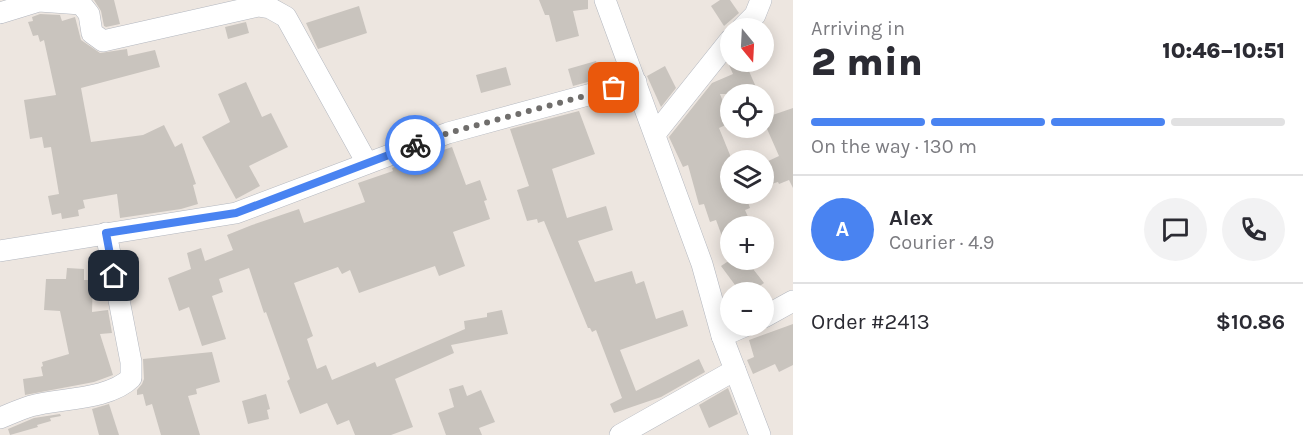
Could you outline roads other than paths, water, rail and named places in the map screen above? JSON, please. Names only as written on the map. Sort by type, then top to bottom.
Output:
[{"type":"street","points":[[605,0],[702,264],[720,329]]},
{"type":"street","points":[[752,18],[761,0]]},
{"type":"street","points":[[0,13],[39,1],[81,4],[89,14],[92,33],[104,41],[258,6],[270,8],[286,17],[367,163]]},
{"type":"street","points":[[655,134],[720,53]]},
{"type":"street","points":[[0,251],[236,213],[448,133],[636,82]]},
{"type":"street","points":[[0,418],[31,406],[108,392],[125,384],[131,378],[106,233]]},
{"type":"street","points":[[774,311],[793,302]]},
{"type":"street","points":[[722,336],[760,435]]},
{"type":"street","points":[[620,435],[735,370]]}]
